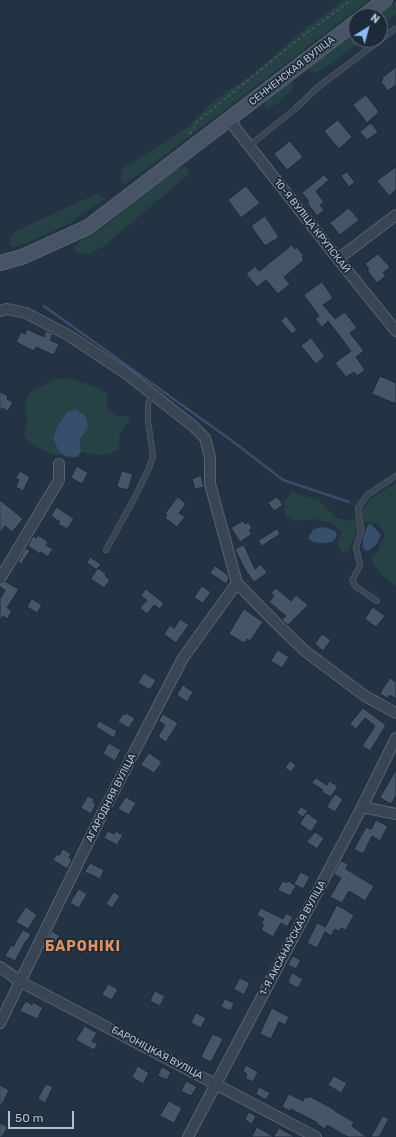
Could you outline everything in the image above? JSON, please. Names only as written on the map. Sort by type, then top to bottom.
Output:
[{"type":"main road","points":[[374,8],[385,0]]},
{"type":"main road","name":"СЕННЕНСКАЯ ВУЛІЦА","points":[[0,263],[22,257],[88,227],[348,28]]},
{"type":"street","name":"10-Я ВУЛІЦА КРУПСКАЙ","points":[[229,120],[396,331]]},
{"type":"street","points":[[338,259],[396,215]]},
{"type":"street","points":[[0,311],[7,309],[26,313],[68,335],[127,374],[193,426],[205,438],[210,457],[210,484],[237,582],[305,651],[365,696],[396,713]]},
{"type":"street","points":[[0,579],[59,480],[59,464]]},
{"type":"street","name":"АГАРОДНЯЯ ВУЛІЦА","points":[[0,1024],[102,814],[183,658],[237,582]]},
{"type":"street","name":"1-Я АКСАНАЎСКАЯ ВУЛІЦА","points":[[188,1137],[362,807],[396,738]]},
{"type":"street","points":[[362,807],[396,814]]},
{"type":"street","name":"БАРОНІЦКАЯ ВУЛІЦА","points":[[0,967],[21,982],[316,1137]]},
{"type":"lane","points":[[249,146],[295,109],[318,87],[394,29]]},
{"type":"lane","points":[[106,550],[149,468],[152,456],[148,421],[148,404],[152,394]]},
{"type":"lane","points":[[377,601],[355,586],[352,581],[360,565],[356,547],[361,531],[358,508],[366,495],[396,476]]},
{"type":"path","points":[[189,135],[198,121],[291,45],[351,0]]},
{"type":"green space","points":[[344,0],[369,0],[358,8],[348,8],[348,16],[124,185],[120,179],[122,169],[187,128],[211,103],[253,74],[300,33]]},
{"type":"green space","points":[[396,1],[396,14],[388,20],[388,8],[386,8]]},
{"type":"green space","points":[[348,36],[348,48],[351,48],[323,69],[312,74],[309,69],[316,60]]},
{"type":"green space","points":[[287,82],[292,83],[293,89],[278,103],[268,109],[264,105],[267,98]]},
{"type":"green space","points":[[185,166],[189,174],[104,246],[90,254],[76,253],[74,247],[85,237],[96,233],[173,170]]},
{"type":"green space","points":[[96,194],[106,198],[67,225],[16,247],[10,245],[9,239],[16,231]]},
{"type":"green space","points":[[69,378],[98,388],[107,394],[106,408],[118,416],[128,416],[130,420],[120,433],[119,449],[105,455],[81,452],[80,439],[57,427],[53,438],[60,452],[59,456],[40,448],[26,439],[24,436],[27,421],[25,404],[29,393],[53,380]]},
{"type":"green space","points":[[396,483],[396,586],[381,574],[370,559],[377,552],[385,535],[379,524],[367,522],[356,532],[347,553],[342,553],[337,543],[342,532],[333,524],[316,519],[295,521],[285,516],[284,501],[292,492],[319,500],[336,518],[351,521],[363,510],[370,499]]},
{"type":"water","points":[[76,409],[85,416],[88,427],[80,439],[81,452],[77,457],[63,455],[59,451],[53,438],[57,427],[67,412]]},
{"type":"water","points":[[371,524],[381,535],[376,545],[367,551],[363,548],[363,537],[368,525]]},
{"type":"water","points":[[320,527],[332,529],[337,534],[332,542],[316,543],[308,538],[313,530]]},
{"type":"building","points":[[396,67],[396,85],[388,91],[381,82],[383,80],[382,78]]},
{"type":"building","points":[[366,95],[379,112],[367,123],[353,105]]},
{"type":"building","points":[[338,120],[352,137],[339,149],[324,131]]},
{"type":"building","points":[[371,123],[378,132],[367,140],[360,132]]},
{"type":"building","points":[[290,141],[303,157],[287,170],[274,154]]},
{"type":"building","points":[[396,167],[396,190],[389,196],[377,181]]},
{"type":"building","points":[[347,172],[355,182],[349,187],[341,176]]},
{"type":"building","points":[[324,175],[329,180],[316,191],[324,202],[320,205],[324,210],[317,216],[307,203],[309,202],[302,193]]},
{"type":"building","points":[[246,186],[260,203],[241,218],[228,200]]},
{"type":"building","points":[[349,208],[359,220],[340,235],[330,223]]},
{"type":"building","points":[[265,216],[279,237],[265,246],[251,226]]},
{"type":"building","points":[[292,245],[295,249],[297,247],[304,256],[302,257],[304,260],[284,277],[290,284],[278,294],[266,280],[257,287],[246,274],[255,266],[259,271]]},
{"type":"building","points":[[378,254],[390,267],[383,273],[386,276],[377,283],[367,270],[369,269],[365,264]]},
{"type":"building","points":[[322,282],[333,298],[323,305],[335,319],[345,312],[357,328],[350,333],[364,351],[356,357],[365,370],[357,376],[354,372],[346,377],[335,363],[351,351],[328,321],[322,327],[315,319],[319,316],[304,295]]},
{"type":"building","points":[[286,316],[297,330],[292,334],[281,321]]},
{"type":"building","points":[[27,329],[44,337],[46,331],[53,334],[50,340],[59,344],[54,355],[36,347],[34,351],[16,342],[21,332],[25,334]]},
{"type":"building","points":[[311,338],[325,356],[316,364],[301,346]]},
{"type":"building","points":[[380,376],[396,383],[396,404],[372,394]]},
{"type":"building","points":[[0,392],[8,396],[7,399],[13,402],[8,411],[2,408],[0,413]]},
{"type":"building","points":[[77,466],[88,473],[82,484],[71,478]]},
{"type":"building","points":[[20,471],[30,477],[23,491],[16,487],[19,480],[16,478]]},
{"type":"building","points":[[122,471],[133,474],[128,490],[117,487]]},
{"type":"building","points":[[201,476],[204,487],[195,489],[192,479]]},
{"type":"building","points":[[178,497],[186,504],[179,513],[185,517],[177,527],[165,518],[167,515],[165,514]]},
{"type":"building","points":[[277,497],[283,505],[274,511],[268,503]]},
{"type":"building","points":[[0,500],[23,519],[12,532],[5,526],[0,533]]},
{"type":"building","points":[[57,507],[74,519],[67,529],[58,524],[60,522],[51,516]]},
{"type":"building","points":[[243,521],[245,524],[248,522],[252,528],[249,530],[252,534],[240,542],[231,528]]},
{"type":"building","points":[[277,529],[280,534],[262,546],[258,541]]},
{"type":"building","points":[[38,535],[48,542],[46,545],[53,549],[48,557],[41,552],[40,554],[28,546],[33,536],[36,538]]},
{"type":"building","points":[[244,545],[255,569],[261,564],[267,573],[254,582],[244,568],[235,549]]},
{"type":"building","points":[[26,548],[30,551],[21,564],[18,562]]},
{"type":"building","points":[[90,557],[101,564],[97,570],[87,563]]},
{"type":"building","points":[[215,566],[228,575],[229,579],[226,584],[210,573]]},
{"type":"building","points":[[98,568],[106,574],[105,576],[110,580],[104,588],[91,579]]},
{"type":"building","points":[[6,582],[19,589],[7,608],[12,611],[7,619],[3,616],[0,621],[0,599],[5,590],[0,587],[0,585]]},
{"type":"building","points":[[202,586],[211,592],[203,603],[194,598]]},
{"type":"building","points":[[276,588],[291,601],[296,595],[308,605],[288,625],[282,620],[286,616],[269,602],[274,596],[271,594]]},
{"type":"building","points":[[146,589],[164,603],[160,609],[154,605],[147,614],[140,608],[147,600],[141,596]]},
{"type":"building","points":[[32,599],[42,605],[37,613],[27,607]]},
{"type":"building","points":[[373,607],[385,616],[376,627],[365,619]]},
{"type":"building","points":[[244,609],[263,622],[250,641],[247,639],[244,643],[229,634]]},
{"type":"building","points":[[180,619],[189,625],[176,643],[164,634],[170,625],[174,628]]},
{"type":"building","points":[[322,634],[331,640],[323,651],[315,644]]},
{"type":"building","points":[[278,650],[289,657],[282,668],[271,661]]},
{"type":"building","points":[[144,673],[156,680],[150,690],[138,683]]},
{"type":"building","points":[[390,678],[396,682],[396,699],[390,695],[387,698],[380,694]]},
{"type":"building","points":[[183,685],[193,692],[187,702],[177,695]]},
{"type":"building","points":[[363,708],[386,725],[370,751],[362,746],[375,726],[365,718],[356,729],[350,724]]},
{"type":"building","points":[[126,713],[135,718],[129,728],[118,722],[123,714],[124,715]]},
{"type":"building","points":[[163,714],[178,723],[166,742],[158,737],[165,725],[159,721]]},
{"type":"building","points":[[99,721],[117,731],[114,738],[96,727]]},
{"type":"building","points":[[109,743],[121,750],[115,761],[103,754]]},
{"type":"building","points":[[149,753],[162,762],[154,773],[141,765]]},
{"type":"building","points":[[290,761],[296,765],[291,772],[285,768]]},
{"type":"building","points":[[396,770],[396,796],[391,804],[380,798]]},
{"type":"building","points":[[316,778],[327,785],[329,781],[338,786],[331,797],[322,792],[323,790],[312,783]]},
{"type":"building","points":[[335,794],[343,799],[335,812],[327,807]]},
{"type":"building","points":[[88,796],[94,799],[93,802],[96,804],[91,814],[81,808]]},
{"type":"building","points":[[126,797],[136,803],[129,815],[118,809]]},
{"type":"building","points":[[301,807],[308,811],[303,817],[297,813]]},
{"type":"building","points":[[307,813],[318,821],[311,832],[300,824]]},
{"type":"building","points":[[376,820],[388,826],[380,841],[372,836],[363,854],[354,849],[366,827],[371,829]]},
{"type":"building","points":[[108,831],[114,834],[116,831],[123,835],[117,845],[104,838]]},
{"type":"building","points":[[315,832],[324,838],[317,849],[307,842]]},
{"type":"building","points":[[63,849],[71,854],[69,858],[72,860],[67,869],[53,860]]},
{"type":"building","points":[[341,861],[348,864],[346,869],[374,886],[365,901],[349,891],[342,903],[330,897],[341,878],[334,874]]},
{"type":"building","points":[[90,863],[104,870],[100,879],[85,872]]},
{"type":"building","points":[[301,872],[310,877],[303,889],[294,884]]},
{"type":"building","points":[[283,881],[287,883],[288,881],[296,886],[290,896],[278,890]]},
{"type":"building","points":[[79,889],[87,894],[79,908],[70,903]]},
{"type":"building","points":[[114,892],[120,896],[112,908],[106,904]]},
{"type":"building","points":[[337,905],[354,915],[346,930],[341,928],[339,931],[335,929],[331,936],[325,932],[317,948],[307,943],[317,923],[325,927]]},
{"type":"building","points":[[26,907],[37,915],[28,929],[16,922]]},
{"type":"building","points":[[261,908],[283,919],[286,913],[293,917],[287,927],[281,923],[273,937],[261,930],[264,925],[261,924],[264,919],[257,915]]},
{"type":"building","points":[[23,930],[31,934],[15,961],[5,956],[11,945],[13,946]]},
{"type":"building","points":[[52,931],[60,936],[54,944],[48,940]]},
{"type":"building","points":[[293,956],[301,960],[296,969],[288,965]]},
{"type":"building","points":[[292,973],[303,979],[298,988],[288,983]]},
{"type":"building","points":[[240,978],[250,983],[244,995],[234,989]]},
{"type":"building","points":[[108,984],[118,989],[112,1000],[102,995]]},
{"type":"building","points":[[155,991],[165,996],[160,1006],[150,1001]]},
{"type":"building","points":[[225,999],[234,1003],[231,1011],[221,1007]]},
{"type":"building","points":[[26,1001],[32,1005],[33,1002],[43,1008],[37,1019],[20,1011]]},
{"type":"building","points":[[272,1008],[289,1017],[285,1025],[279,1022],[271,1039],[260,1034]]},
{"type":"building","points":[[196,1013],[206,1018],[201,1028],[191,1023]]},
{"type":"building","points":[[85,1026],[97,1033],[92,1041],[98,1044],[94,1050],[76,1040]]},
{"type":"building","points":[[213,1034],[223,1039],[211,1062],[201,1057]]},
{"type":"building","points":[[246,1065],[258,1072],[253,1082],[245,1078],[247,1074],[243,1071]]},
{"type":"building","points":[[138,1066],[149,1073],[143,1084],[132,1077]]},
{"type":"building","points":[[162,1067],[171,1072],[167,1080],[158,1076]]},
{"type":"building","points":[[334,1076],[347,1083],[341,1093],[328,1085]]},
{"type":"building","points":[[187,1081],[197,1087],[191,1096],[181,1091]]},
{"type":"building","points":[[46,1084],[53,1087],[45,1103],[38,1099]]},
{"type":"building","points":[[0,1085],[9,1090],[0,1108]]},
{"type":"building","points":[[259,1087],[270,1093],[266,1100],[256,1094]]},
{"type":"building","points":[[289,1094],[303,1101],[305,1097],[308,1098],[309,1096],[335,1110],[354,1122],[352,1126],[367,1137],[348,1137],[327,1125],[325,1129],[317,1124],[318,1123],[291,1109],[290,1111],[282,1107]]},
{"type":"building","points":[[169,1101],[182,1108],[174,1123],[160,1116]]},
{"type":"building","points":[[249,1112],[256,1116],[252,1124],[245,1120]]},
{"type":"building","points":[[383,1116],[389,1119],[379,1137],[371,1137]]},
{"type":"building","points":[[0,1123],[8,1127],[2,1137],[0,1137]]},
{"type":"building","points":[[257,1127],[274,1137],[252,1137]]},
{"type":"building","points":[[279,1128],[295,1137],[274,1137]]},
{"type":"waterway","points":[[44,306],[235,443],[283,480],[349,502]]},
{"type":"district","name":"БАРОНІКІ","points":[[83,947]]}]
